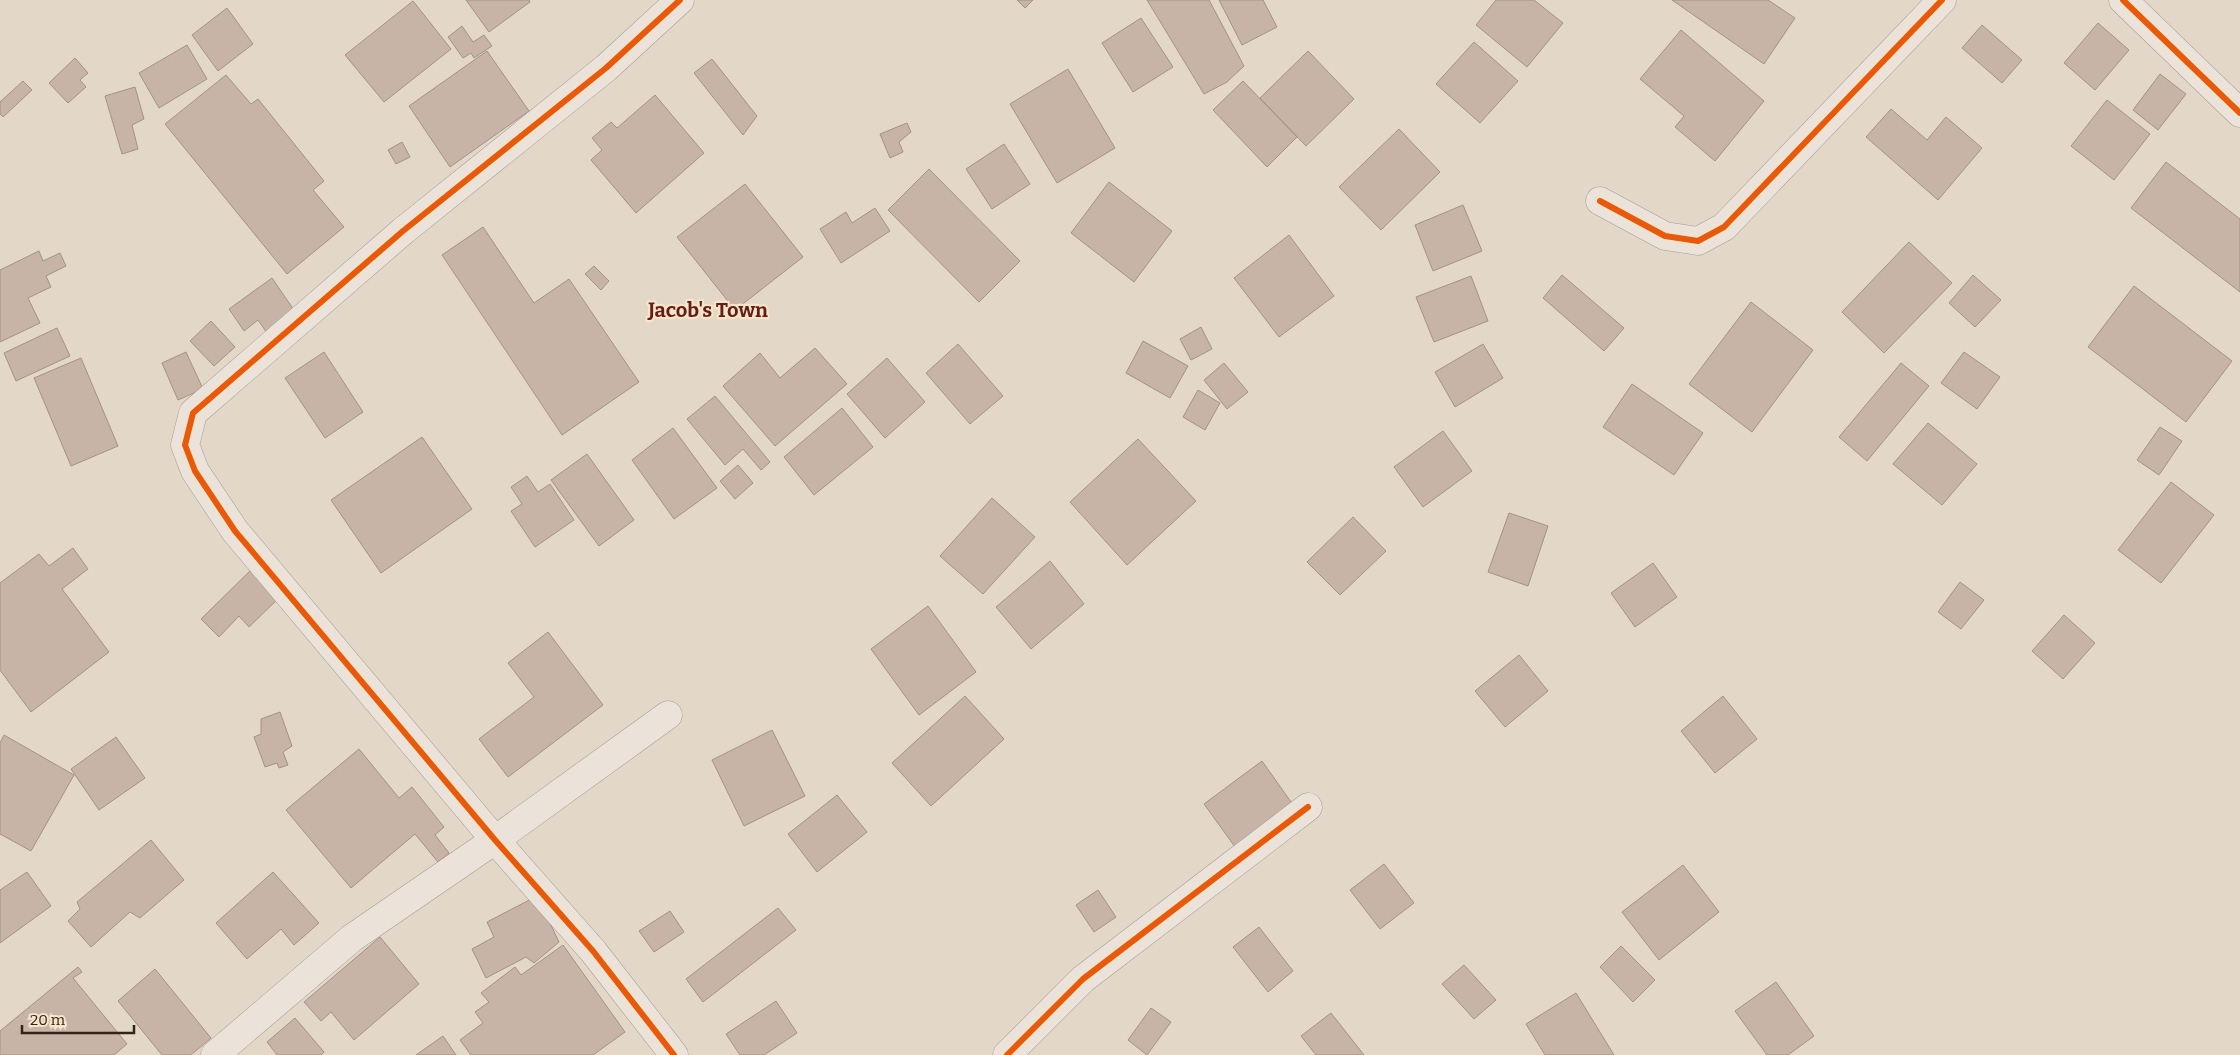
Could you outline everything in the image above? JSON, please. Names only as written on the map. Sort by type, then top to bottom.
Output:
[{"type":"street","points":[[674,1055],[593,951],[495,840],[235,530],[195,471],[185,445],[193,413],[403,231],[606,68],[680,0]]},
{"type":"street","points":[[1600,201],[1665,236],[1698,241],[1724,227],[1942,0]]},
{"type":"street","points":[[2122,0],[2240,114]]},
{"type":"street","points":[[215,1055],[352,938],[495,840],[668,715]]},
{"type":"street","points":[[1007,1055],[1083,979],[1308,807]]},
{"type":"building","points":[[466,0],[529,0],[530,2],[489,32]]},
{"type":"building","points":[[1017,0],[1033,0],[1025,8]]},
{"type":"building","points":[[1147,0],[1209,0],[1244,66],[1227,82],[1204,94]]},
{"type":"building","points":[[1219,0],[1263,0],[1277,27],[1242,45]]},
{"type":"building","points":[[1496,0],[1534,0],[1563,23],[1527,67],[1476,25]]},
{"type":"building","points":[[1672,0],[1768,0],[1795,18],[1764,64]]},
{"type":"building","points":[[413,1],[451,49],[384,102],[345,55]]},
{"type":"building","points":[[227,8],[253,44],[218,71],[192,35]]},
{"type":"building","points":[[1141,18],[1173,67],[1133,92],[1102,43]]},
{"type":"building","points":[[2098,23],[2129,50],[2095,90],[2064,63]]},
{"type":"building","points":[[1982,25],[2022,60],[2002,83],[1962,48]]},
{"type":"building","points":[[462,26],[473,42],[484,35],[492,46],[474,58],[471,53],[463,58],[448,37]]},
{"type":"building","points":[[1681,30],[1764,101],[1715,161],[1675,127],[1684,116],[1640,79]]},
{"type":"building","points":[[1474,42],[1518,81],[1480,123],[1436,84]]},
{"type":"building","points":[[187,45],[207,79],[159,108],[139,73]]},
{"type":"building","points":[[487,51],[529,111],[450,167],[409,106]]},
{"type":"building","points":[[1308,51],[1354,99],[1306,146],[1260,98]]},
{"type":"building","points":[[75,58],[88,73],[80,80],[86,87],[68,103],[49,83]]},
{"type":"building","points":[[712,59],[757,116],[743,135],[694,73]]},
{"type":"building","points":[[1068,69],[1115,148],[1057,183],[1010,104]]},
{"type":"building","points":[[2160,74],[2186,94],[2158,130],[2133,110]]},
{"type":"building","points":[[226,75],[251,104],[258,99],[324,181],[313,190],[344,227],[287,274],[165,124]]},
{"type":"building","points":[[23,81],[32,90],[3,117],[0,114],[0,102]]},
{"type":"building","points":[[1243,81],[1297,137],[1267,167],[1213,110]]},
{"type":"building","points":[[135,87],[144,119],[132,125],[138,149],[122,154],[105,96]]},
{"type":"building","points":[[655,95],[704,153],[636,213],[591,160],[602,150],[592,138],[611,122],[617,128]]},
{"type":"building","points":[[2107,100],[2150,134],[2114,180],[2071,146]]},
{"type":"building","points":[[1891,109],[1927,140],[1946,117],[1982,148],[1938,200],[1866,137]]},
{"type":"building","points":[[907,123],[911,132],[899,142],[903,152],[890,158],[880,134]]},
{"type":"building","points":[[1399,129],[1440,172],[1381,230],[1339,187]]},
{"type":"building","points":[[402,142],[410,157],[396,164],[388,150]]},
{"type":"building","points":[[1004,144],[1030,184],[992,209],[966,169]]},
{"type":"building","points":[[2166,162],[2240,219],[2240,292],[2131,208]]},
{"type":"building","points":[[929,169],[1020,261],[979,302],[888,210]]},
{"type":"building","points":[[1109,182],[1172,231],[1134,282],[1071,233]]},
{"type":"building","points":[[745,184],[803,257],[735,310],[677,237]]},
{"type":"building","points":[[1463,205],[1482,251],[1433,271],[1415,225]]},
{"type":"building","points":[[875,208],[890,231],[841,263],[820,229],[846,212],[852,223]]},
{"type":"building","points":[[483,227],[534,303],[569,279],[639,382],[562,435],[442,255]]},
{"type":"building","points":[[1289,235],[1334,296],[1279,337],[1234,278]]},
{"type":"building","points":[[1909,242],[1952,283],[1884,353],[1842,312]]},
{"type":"building","points":[[39,251],[43,261],[60,253],[66,266],[46,276],[51,287],[28,298],[40,323],[0,342],[0,270]]},
{"type":"building","points":[[594,266],[609,281],[601,290],[585,274]]},
{"type":"building","points":[[1562,275],[1624,328],[1604,351],[1543,298]]},
{"type":"building","points":[[1973,275],[2001,300],[1975,327],[1949,303]]},
{"type":"building","points":[[1471,276],[1488,321],[1434,342],[1416,297]]},
{"type":"building","points":[[272,278],[296,313],[267,333],[258,320],[244,331],[229,309]]},
{"type":"building","points":[[2134,286],[2232,361],[2186,422],[2088,347]]},
{"type":"building","points":[[1751,302],[1813,350],[1752,432],[1689,384]]},
{"type":"building","points":[[211,321],[235,347],[214,366],[190,341]]},
{"type":"building","points":[[1201,327],[1212,349],[1191,360],[1180,339]]},
{"type":"building","points":[[57,328],[70,356],[16,381],[4,353]]},
{"type":"building","points":[[1143,341],[1188,366],[1170,398],[1126,373]]},
{"type":"building","points":[[958,344],[1003,396],[970,424],[926,373]]},
{"type":"building","points":[[1483,344],[1503,378],[1455,407],[1435,372]]},
{"type":"building","points":[[815,348],[847,384],[775,446],[723,386],[760,353],[780,378]]},
{"type":"building","points":[[186,352],[203,389],[178,400],[162,363]]},
{"type":"building","points":[[324,352],[363,412],[325,438],[285,378]]},
{"type":"building","points":[[1964,352],[2000,377],[1977,409],[1941,383]]},
{"type":"building","points":[[81,358],[118,446],[71,466],[34,378]]},
{"type":"building","points":[[887,358],[925,402],[885,438],[847,394]]},
{"type":"building","points":[[1224,363],[1248,392],[1227,409],[1204,380]]},
{"type":"building","points":[[1901,363],[1929,386],[1867,461],[1839,437]]},
{"type":"building","points":[[1632,384],[1703,433],[1674,475],[1603,427]]},
{"type":"building","points":[[1198,390],[1220,403],[1205,430],[1183,417]]},
{"type":"building","points":[[715,396],[770,462],[761,470],[743,449],[725,465],[687,419]]},
{"type":"building","points":[[842,408],[873,447],[814,495],[784,457]]},
{"type":"building","points":[[1928,423],[1977,464],[1942,505],[1893,464]]},
{"type":"building","points":[[2160,427],[2182,441],[2159,475],[2137,460]]},
{"type":"building","points":[[673,428],[717,488],[674,519],[632,460]]},
{"type":"building","points":[[1443,431],[1472,471],[1423,507],[1394,467]]},
{"type":"building","points":[[422,437],[472,509],[381,573],[331,500]]},
{"type":"building","points":[[1138,439],[1196,501],[1127,565],[1070,502]]},
{"type":"building","points":[[587,454],[634,520],[599,546],[551,480]]},
{"type":"building","points":[[738,465],[753,483],[735,499],[720,481]]},
{"type":"building","points":[[527,476],[538,492],[550,484],[574,520],[535,547],[511,511],[522,504],[511,487]]},
{"type":"building","points":[[2171,482],[2214,515],[2161,583],[2118,550]]},
{"type":"building","points":[[992,498],[1035,537],[983,594],[940,556]]},
{"type":"building","points":[[1509,513],[1548,526],[1528,586],[1488,572]]},
{"type":"building","points":[[1353,517],[1386,551],[1340,595],[1307,562]]},
{"type":"building","points":[[73,548],[88,569],[62,589],[109,652],[31,712],[0,670],[0,583],[39,554],[49,566]]},
{"type":"building","points":[[1050,561],[1084,604],[1031,649],[996,607]]},
{"type":"building","points":[[258,563],[285,592],[249,627],[239,616],[219,637],[201,619]]},
{"type":"building","points":[[1653,563],[1677,597],[1635,627],[1611,593]]},
{"type":"building","points":[[1960,582],[1984,600],[1961,629],[1938,612]]},
{"type":"building","points":[[928,606],[976,672],[919,715],[871,649]]},
{"type":"building","points":[[2064,615],[2095,643],[2063,679],[2032,651]]},
{"type":"building","points":[[548,632],[603,705],[508,777],[479,739],[534,697],[508,663]]},
{"type":"building","points":[[1519,655],[1548,691],[1505,727],[1475,691]]},
{"type":"building","points":[[965,696],[1004,739],[931,806],[892,763]]},
{"type":"building","points":[[1723,696],[1757,739],[1715,773],[1681,731]]},
{"type":"building","points":[[280,712],[292,746],[283,752],[288,765],[279,768],[277,763],[265,767],[254,737],[261,734],[261,719]]},
{"type":"building","points":[[772,730],[805,796],[744,826],[712,760]]},
{"type":"building","points":[[4,735],[74,775],[31,851],[0,834],[0,743]]},
{"type":"building","points":[[116,737],[145,778],[99,810],[71,769]]},
{"type":"building","points":[[359,749],[399,798],[412,787],[444,827],[435,835],[449,853],[438,862],[415,834],[351,888],[286,810]]},
{"type":"building","points":[[1262,761],[1296,809],[1238,851],[1204,804]]},
{"type":"building","points":[[837,795],[867,832],[817,872],[788,834]]},
{"type":"building","points":[[151,840],[184,880],[140,918],[130,912],[91,947],[68,921],[80,909],[77,902]]},
{"type":"building","points":[[1384,864],[1414,903],[1380,929],[1350,890]]},
{"type":"building","points":[[1683,865],[1719,912],[1659,960],[1622,912]]},
{"type":"building","points":[[27,872],[51,906],[0,943],[0,890]]},
{"type":"building","points":[[273,872],[319,923],[294,945],[281,929],[247,959],[216,923]]},
{"type":"building","points":[[1098,890],[1116,917],[1094,932],[1076,905]]},
{"type":"building","points":[[537,896],[559,942],[534,963],[526,957],[486,978],[472,949],[494,937],[487,922]]},
{"type":"building","points":[[778,908],[796,930],[703,1002],[686,979]]},
{"type":"building","points":[[670,911],[684,932],[654,952],[639,931]]},
{"type":"building","points":[[1259,927],[1293,971],[1268,992],[1233,947]]},
{"type":"building","points":[[380,937],[419,984],[354,1040],[331,1012],[321,1021],[304,1002]]},
{"type":"building","points":[[563,945],[625,1032],[593,1055],[471,1055],[460,1040],[483,1023],[475,1012],[489,1002],[481,993],[515,967],[521,975]]},
{"type":"building","points":[[1621,946],[1655,980],[1633,1002],[1600,967]]},
{"type":"building","points":[[1464,965],[1496,1000],[1474,1019],[1442,984]]},
{"type":"building","points":[[78,967],[82,972],[73,978],[127,1044],[114,1055],[0,1055],[0,1031]]},
{"type":"building","points":[[155,969],[211,1038],[191,1055],[162,1055],[118,1001]]},
{"type":"building","points":[[1776,982],[1814,1036],[1788,1055],[1767,1055],[1735,1011]]},
{"type":"building","points":[[1576,993],[1614,1055],[1545,1055],[1526,1024]]},
{"type":"building","points":[[776,1001],[797,1033],[764,1055],[740,1055],[726,1034]]},
{"type":"building","points":[[1151,1008],[1171,1022],[1147,1055],[1128,1040]]},
{"type":"building","points":[[1331,1013],[1364,1055],[1316,1055],[1301,1036]]},
{"type":"building","points":[[295,1018],[324,1052],[321,1055],[277,1055],[267,1042]]},
{"type":"building","points":[[443,1036],[456,1055],[416,1055]]},
{"type":"cycle path","points":[[674,1055],[593,951],[495,840],[235,531],[195,471],[185,445],[193,413],[403,231],[606,68],[680,0]]},
{"type":"cycle path","points":[[1600,201],[1665,236],[1698,241],[1724,227],[1942,0]]},
{"type":"cycle path","points":[[2123,0],[2240,113]]},
{"type":"cycle path","points":[[1007,1055],[1083,979],[1308,807]]},
{"type":"district","name":"Jacob's Town","points":[[708,310]]}]
